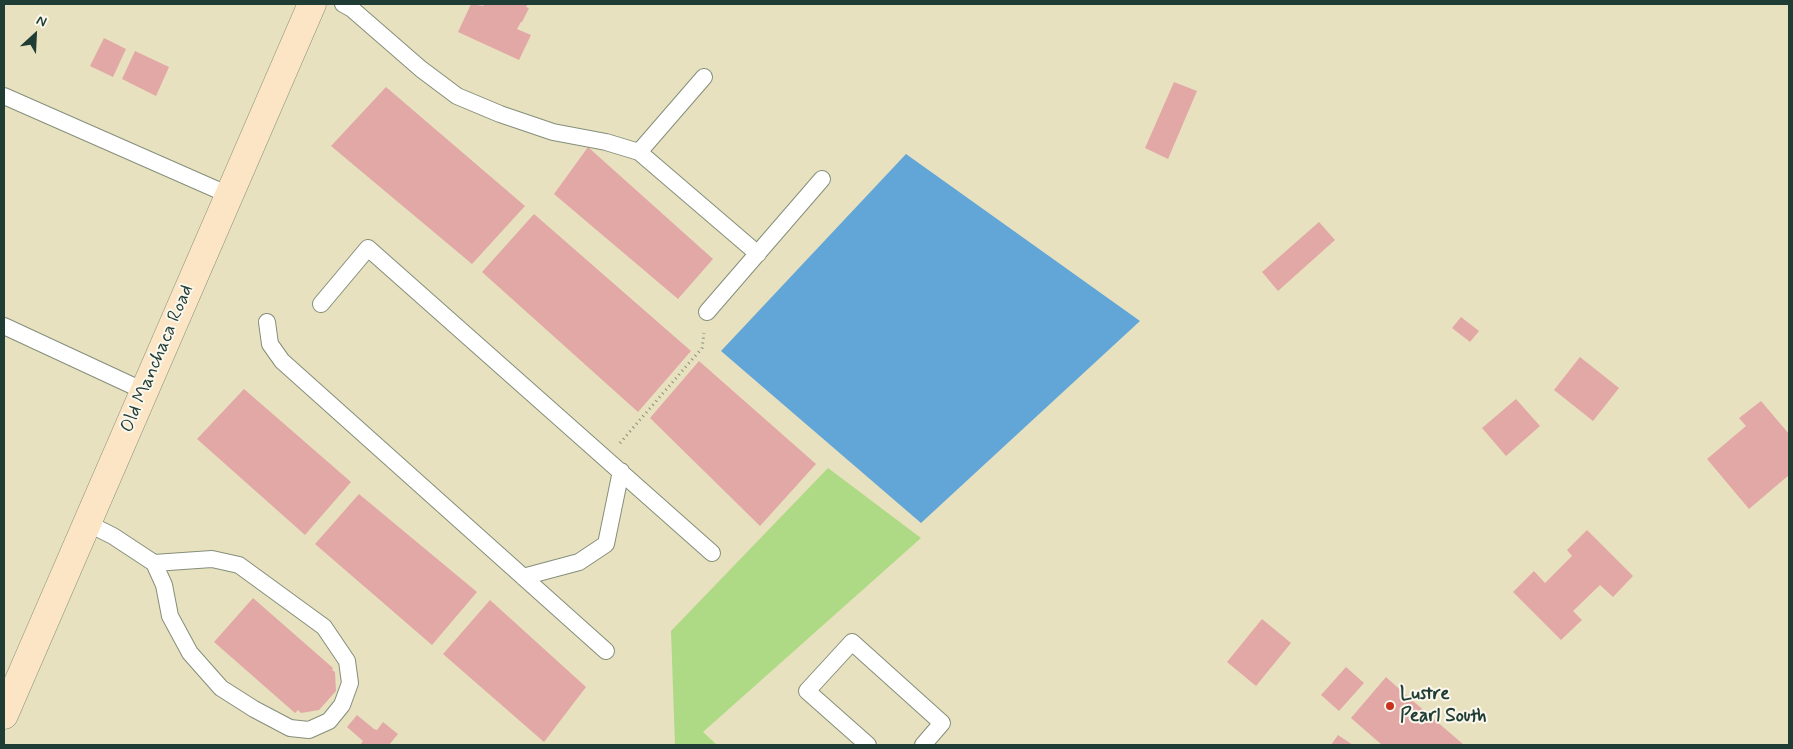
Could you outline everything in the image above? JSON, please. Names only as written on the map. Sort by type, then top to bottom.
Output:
[{"type":"street","name":"Old Manchaca Road","points":[[4,715],[312,4]]},
{"type":"lane","points":[[343,4],[352,9],[422,69],[457,96],[500,114],[554,132],[606,142],[639,152],[758,254]]},
{"type":"lane","points":[[639,152],[704,77]]},
{"type":"lane","points":[[4,96],[229,195]]},
{"type":"lane","points":[[707,312],[822,179]]},
{"type":"lane","points":[[321,304],[368,248],[712,553]]},
{"type":"lane","points":[[267,322],[270,344],[282,361],[606,651]]},
{"type":"lane","points":[[4,326],[144,391]]},
{"type":"lane","points":[[523,577],[579,562],[606,544],[621,471]]},
{"type":"lane","points":[[87,523],[112,536],[154,563],[164,585],[170,616],[190,653],[221,688],[254,709],[290,728],[309,730],[329,721],[342,705],[350,683],[347,660],[324,627],[239,565],[212,559],[154,563]]},
{"type":"lane","points":[[868,745],[807,691],[852,642],[942,723],[923,745]]},
{"type":"path","points":[[606,459],[702,348],[707,312]]},
{"type":"green space","points":[[828,468],[921,538],[703,732],[717,745],[675,745],[671,631]]},
{"type":"water","points":[[906,154],[1140,321],[921,523],[721,351]]},
{"type":"building","points":[[471,4],[483,6],[484,4],[528,4],[526,7],[529,8],[517,29],[531,35],[519,60],[458,32]]},
{"type":"building","points":[[104,38],[126,49],[113,77],[90,66]]},
{"type":"building","points":[[135,51],[169,67],[156,96],[122,79]]},
{"type":"building","points":[[1174,82],[1197,91],[1168,159],[1145,148]]},
{"type":"building","points":[[386,87],[525,206],[472,264],[331,146]]},
{"type":"building","points":[[588,147],[713,259],[678,299],[554,194]]},
{"type":"building","points":[[534,214],[691,351],[638,412],[482,272]]},
{"type":"building","points":[[1319,222],[1335,240],[1278,291],[1262,272]]},
{"type":"building","points":[[1461,317],[1479,331],[1470,342],[1452,328]]},
{"type":"building","points":[[1580,357],[1619,388],[1593,421],[1554,390]]},
{"type":"building","points":[[699,361],[816,464],[760,526],[650,418]]},
{"type":"building","points":[[244,389],[351,482],[305,535],[197,439]]},
{"type":"building","points":[[1516,399],[1540,426],[1506,456],[1482,428]]},
{"type":"building","points":[[1761,401],[1789,434],[1789,475],[1749,509],[1707,459],[1746,426],[1739,418]]},
{"type":"building","points":[[359,494],[477,592],[432,645],[315,544]]},
{"type":"building","points":[[1587,530],[1633,576],[1613,597],[1600,585],[1573,611],[1582,620],[1561,640],[1513,592],[1534,571],[1545,583],[1572,556],[1567,550]]},
{"type":"building","points":[[253,598],[333,668],[336,691],[319,710],[301,713],[298,710],[295,713],[214,642]]},
{"type":"building","points":[[490,600],[586,687],[544,742],[443,654]]},
{"type":"building","points":[[1262,619],[1291,643],[1256,686],[1227,662]]},
{"type":"building","points":[[1346,667],[1364,683],[1339,711],[1321,695]]},
{"type":"building","name":"Lustre Pearl South","points":[[1386,677],[1464,745],[1382,745],[1351,718]]},
{"type":"building","points":[[357,715],[374,729],[377,730],[383,722],[398,734],[389,745],[360,745],[363,741],[347,727]]},
{"type":"building","name":"Lustre Pearl South","points":[[1338,735],[1353,745],[1331,745]]},
{"type":"place","name":"Lustre Pearl South","points":[[1390,706]]}]
